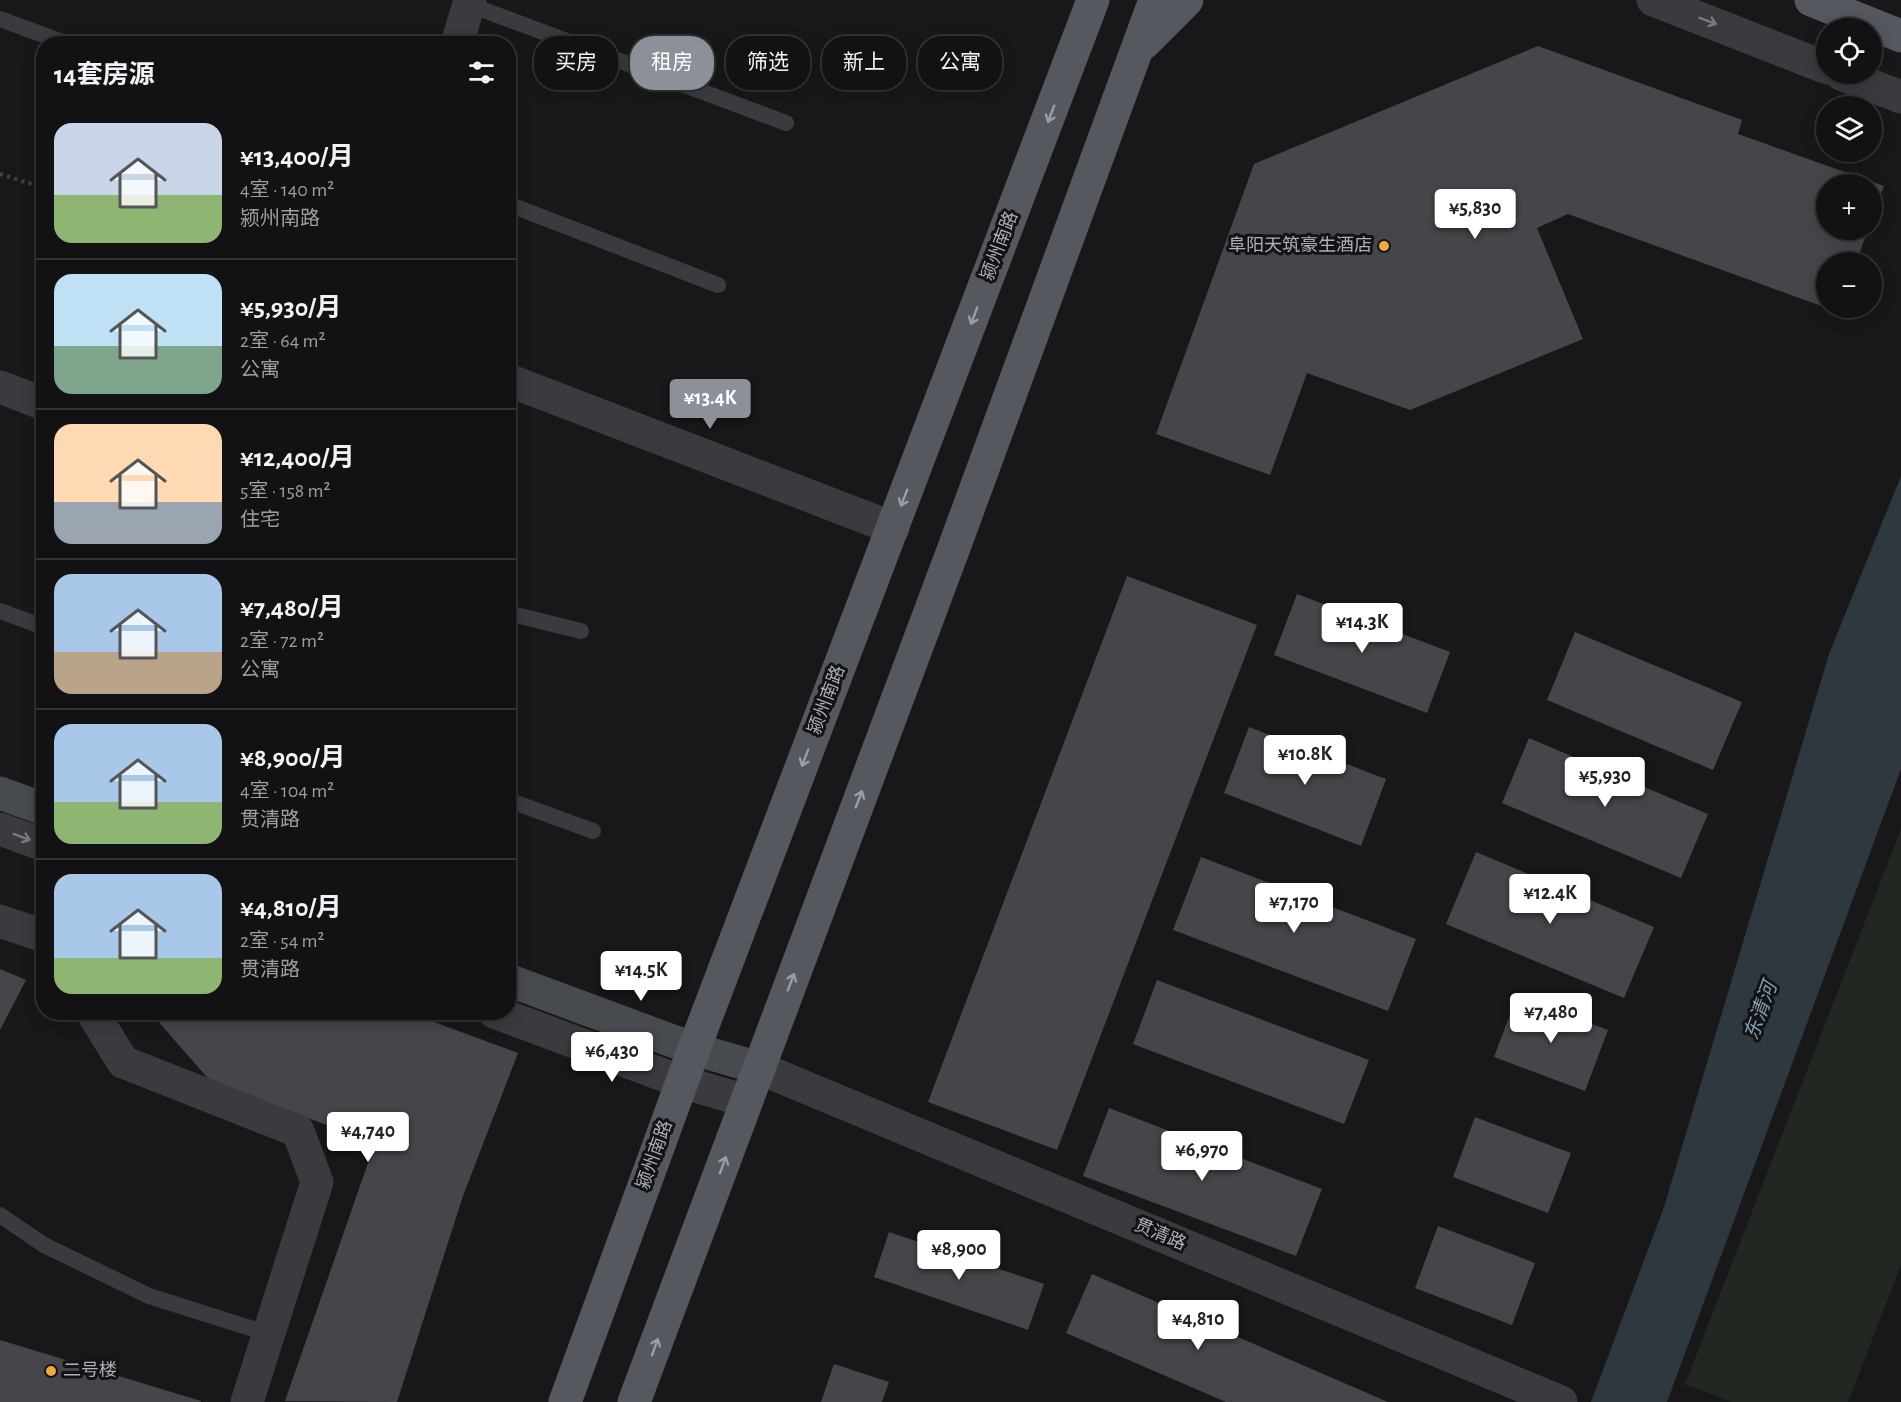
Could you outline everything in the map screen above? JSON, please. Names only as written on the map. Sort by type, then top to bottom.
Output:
[{"type":"main road","points":[[1080,0],[1080,35]]},
{"type":"main road","name":"颍州南路","points":[[565,1402],[694,1048],[1094,0]]},
{"type":"main road","points":[[634,1402],[1155,0]]},
{"type":"main road","points":[[1138,48],[1187,0]]},
{"type":"main road","points":[[1810,0],[1901,36]]},
{"type":"main road","points":[[0,793],[36,806]]},
{"type":"main road","points":[[516,983],[694,1048],[759,1068]]},
{"type":"street","points":[[1653,0],[1816,64]]},
{"type":"street","points":[[459,36],[465,2]]},
{"type":"street","points":[[1867,84],[1901,97]]},
{"type":"street","points":[[516,383],[893,528]]},
{"type":"street","points":[[0,387],[36,401]]},
{"type":"street","points":[[0,829],[36,842]]},
{"type":"street","points":[[0,921],[36,933]]},
{"type":"street","points":[[97,1020],[123,1062],[298,1131],[317,1182],[247,1402]]},
{"type":"street","points":[[515,1020],[682,1082],[746,1101]]},
{"type":"street","name":"贯清路","points":[[759,1068],[1562,1402]]},
{"type":"lane","points":[[465,2],[786,123]]},
{"type":"lane","points":[[0,19],[46,36]]},
{"type":"lane","points":[[516,207],[718,285]]},
{"type":"lane","points":[[0,611],[36,624]]},
{"type":"lane","points":[[516,615],[581,631]]},
{"type":"lane","points":[[516,803],[592,831]]},
{"type":"lane","points":[[0,1215],[44,1245],[149,1296],[268,1334]]},
{"type":"path","points":[[0,174],[36,185]]},
{"type":"shaded area","points":[[1901,829],[1901,1265],[1848,1402],[1732,1402],[1685,1384]]},
{"type":"water","name":"东清河","points":[[1901,476],[1901,769],[1667,1402],[1591,1402],[1664,1207],[1829,654]]},
{"type":"building","name":"阜阳天筑豪生酒店","points":[[1538,46],[1742,120],[1738,134],[1850,174],[1816,174],[1816,240],[1864,240],[1860,252],[1816,252],[1816,304],[1568,214],[1537,228],[1583,339],[1410,410],[1307,373],[1270,475],[1156,434],[1254,164]]},
{"type":"building","points":[[1127,576],[1257,625],[1057,1150],[928,1102]]},
{"type":"building","points":[[1297,594],[1450,652],[1427,713],[1274,655]]},
{"type":"building","points":[[1575,632],[1742,702],[1713,770],[1547,700]]},
{"type":"building","points":[[1249,727],[1386,779],[1361,846],[1224,793]]},
{"type":"building","points":[[1529,738],[1708,814],[1681,878],[1502,803]]},
{"type":"building","points":[[1476,852],[1654,927],[1624,998],[1446,924]]},
{"type":"building","points":[[1201,857],[1416,939],[1388,1011],[1173,930]]},
{"type":"building","points":[[0,969],[26,980],[0,1030]]},
{"type":"building","points":[[1157,980],[1369,1060],[1344,1124],[1133,1044]]},
{"type":"building","points":[[1517,996],[1608,1030],[1585,1091],[1494,1057]]},
{"type":"building","points":[[157,1020],[429,1020],[518,1053],[463,1196],[397,1402],[285,1401],[375,1143],[211,1082]]},
{"type":"building","points":[[1109,1108],[1322,1189],[1296,1256],[1083,1176]]},
{"type":"building","points":[[1475,1117],[1571,1153],[1548,1213],[1453,1177]]},
{"type":"building","points":[[1438,1226],[1535,1263],[1512,1325],[1415,1288]]},
{"type":"building","points":[[889,1232],[1044,1284],[1028,1330],[874,1277]]},
{"type":"building","points":[[1092,1274],[1388,1402],[1226,1402],[1066,1333]]},
{"type":"building","name":"二号楼","points":[[0,1340],[201,1401],[201,1402],[0,1402]]},
{"type":"building","points":[[834,1364],[889,1382],[882,1402],[821,1402]]},
{"type":"place","name":"阜阳天筑豪生酒店","points":[[1384,246]]},
{"type":"place","name":"二号楼","points":[[51,1371]]}]
